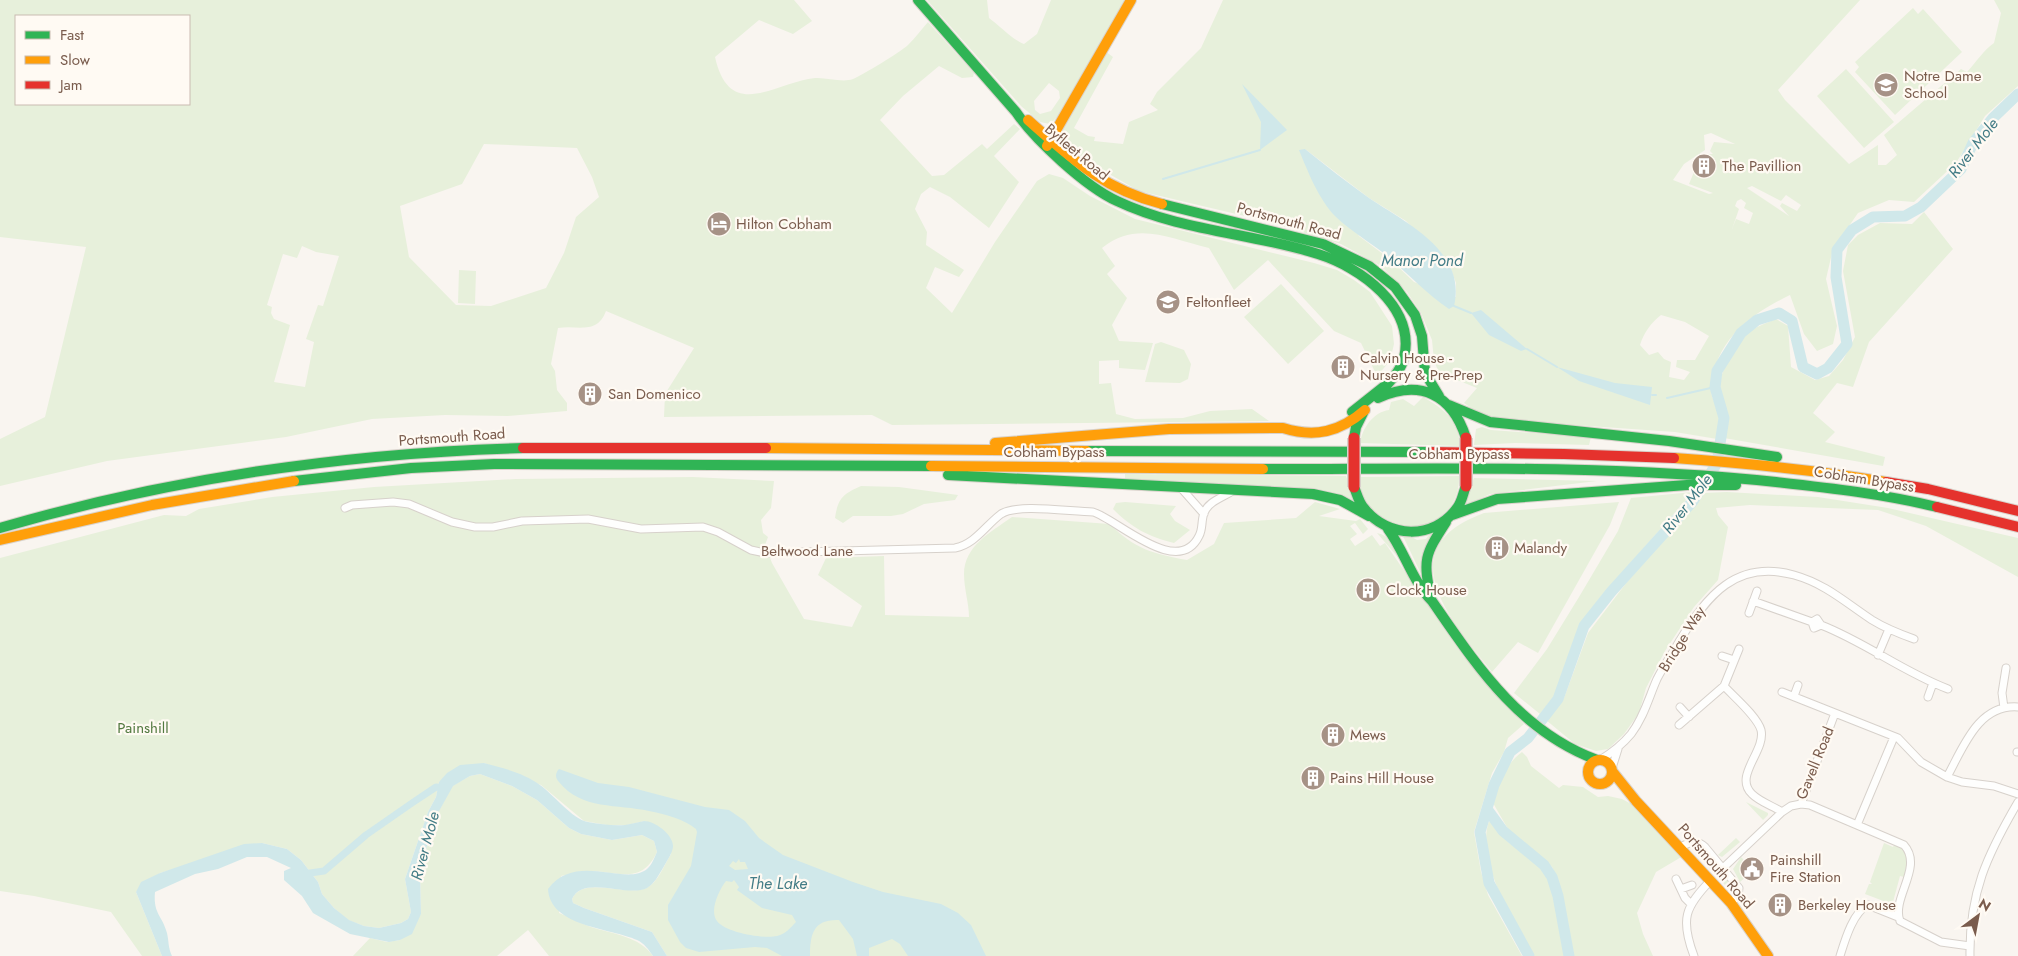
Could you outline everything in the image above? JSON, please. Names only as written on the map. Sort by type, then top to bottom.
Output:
[{"type":"main road","name":"Byfleet Road","points":[[918,0],[982,76],[1016,112],[1051,144],[1083,181],[1116,201],[1152,215],[1213,230]]},
{"type":"main road","points":[[1051,144],[1057,129],[1131,0]]},
{"type":"main road","name":"Byfleet Road","points":[[1051,144],[1104,182],[1135,197]]},
{"type":"main road","name":"Portsmouth Road","points":[[1135,197],[1323,244],[1352,255],[1370,266],[1400,293],[1412,310],[1421,331],[1424,373],[1439,396]]},
{"type":"main road","name":"Portsmouth Road","points":[[1213,230],[1323,256],[1353,270],[1374,286],[1392,304],[1404,335],[1404,358],[1397,372],[1377,398]]},
{"type":"main road","points":[[913,450],[1169,429],[1282,428],[1335,422],[1348,416],[1386,385]]},
{"type":"main road","points":[[1282,428],[1291,431],[1336,429],[1348,424],[1377,398],[1406,389],[1426,391],[1439,396],[1449,405],[1462,423],[1466,438],[1466,486],[1431,546],[1426,561],[1426,577],[1432,601]]},
{"type":"main road","points":[[1449,405],[1490,422],[1690,444],[1750,457]]},
{"type":"main road","points":[[1365,410],[1356,427],[1354,438],[1354,487],[1358,498],[1370,516],[1378,524],[1388,529],[1419,532],[1473,506],[1497,499],[1744,481]]},
{"type":"main road","name":"Portsmouth Road","points":[[0,528],[102,501],[210,478],[304,464],[453,450],[598,447],[913,450]]},
{"type":"main road","name":"Cobham Bypass","points":[[913,450],[1512,452],[1750,457],[1902,484],[2018,511]]},
{"type":"main road","name":"Portsmouth Road","points":[[0,540],[96,516],[171,501],[311,478],[412,468],[569,464],[894,466]]},
{"type":"main road","points":[[894,466],[935,474],[1324,495],[1340,500],[1370,516]]},
{"type":"main road","name":"Cobham Bypass","points":[[894,466],[1491,469],[1679,473],[1744,481],[1806,485],[1889,497],[2018,527]]},
{"type":"main road","points":[[1388,529],[1399,544],[1422,591],[1432,601],[1480,671],[1518,711],[1570,750],[1588,772],[1592,780],[1604,783],[1609,780],[1612,770],[1608,763],[1570,750]]},
{"type":"main road","points":[[1588,772],[1590,766],[1598,760]]},
{"type":"main road","name":"Portsmouth Road","points":[[1612,770],[1636,801],[1681,847],[1731,903],[1768,956]]},
{"type":"main road","name":"Portsmouth Road","points":[[1604,783],[1636,801]]},
{"type":"street","points":[[1181,488],[1204,514],[1212,502],[1235,490]]},
{"type":"street","name":"Beltwood Lane","points":[[345,508],[352,505],[378,503],[409,504],[452,522],[475,527],[494,527],[522,521],[588,519],[641,529],[703,528],[718,532],[751,550],[765,553],[955,548],[967,544],[1001,514],[1015,509],[1093,512],[1146,544],[1155,548],[1178,550],[1188,547],[1197,540],[1204,514]]},
{"type":"street","name":"Bridge Way","points":[[1612,770],[1618,749],[1640,721],[1659,675],[1697,613],[1713,594],[1732,581],[1763,572],[1780,572],[1799,576],[1830,590],[1871,619],[1889,629],[1914,639]]},
{"type":"street","points":[[1749,613],[1757,591]]},
{"type":"street","points":[[1753,601],[1812,622],[1817,619],[1821,625],[1844,635],[1933,683],[1948,688]]},
{"type":"street","points":[[1878,655],[1889,629]]},
{"type":"street","points":[[1679,726],[1724,686],[1739,649]]},
{"type":"street","points":[[1722,656],[1734,660]]},
{"type":"street","points":[[2004,708],[2002,693],[2006,668]]},
{"type":"street","points":[[1928,697],[1933,683]]},
{"type":"street","points":[[1794,696],[1798,685]]},
{"type":"street","points":[[1724,686],[1754,719],[1761,732],[1760,744],[1747,775],[1748,790],[1754,796],[1782,812]]},
{"type":"street","points":[[1782,692],[1894,737],[1928,766],[1947,777],[1962,782],[1994,786],[2018,794]]},
{"type":"street","points":[[1680,707],[1689,716]]},
{"type":"street","points":[[1947,777],[1978,724],[1992,712],[2004,708],[2018,707]]},
{"type":"street","name":"Gavell Road","points":[[1723,868],[1782,812],[1791,806],[1801,804],[1835,713]]},
{"type":"street","points":[[1857,825],[1894,737]]},
{"type":"street","name":"Bridge Way","points":[[1598,760],[1618,749]]},
{"type":"street","points":[[1970,956],[1971,916],[1978,884],[1994,844],[2018,802]]},
{"type":"street","points":[[1801,804],[1901,842],[1909,852],[1910,864],[1898,917]]},
{"type":"street","points":[[1681,847],[1688,843],[1700,843],[1723,868],[1739,888],[1738,896],[1731,903]]},
{"type":"street","points":[[1676,879],[1685,898],[1690,903]]},
{"type":"street","points":[[1694,956],[1686,927],[1690,903],[1711,880]]},
{"type":"street","points":[[1681,889],[1692,884]]},
{"type":"street","points":[[1840,956],[1860,909],[1868,905],[1898,917],[1904,925],[1936,940],[1970,946]]},
{"type":"green space","points":[[0,0],[794,0],[812,21],[793,34],[759,20],[715,57],[722,77],[731,89],[743,94],[756,94],[815,78],[853,79],[904,49],[928,22],[974,73],[973,77],[962,78],[939,66],[903,96],[880,120],[932,176],[944,175],[982,144],[987,149],[1014,124],[1020,129],[994,156],[1019,182],[989,228],[950,197],[930,187],[921,194],[915,209],[927,232],[926,245],[964,270],[959,277],[935,267],[926,288],[952,313],[995,242],[1037,181],[1049,174],[1063,178],[1090,196],[1135,219],[1337,270],[1370,292],[1392,326],[1394,344],[1390,361],[1377,376],[1361,343],[1334,331],[1268,260],[1234,290],[1209,248],[1154,234],[1141,233],[1115,240],[1102,248],[1115,266],[1107,274],[1127,298],[1112,325],[1119,341],[1153,343],[1145,370],[1119,368],[1119,360],[1099,361],[1099,384],[1111,383],[1116,414],[1135,419],[1183,418],[1210,411],[1252,409],[1269,421],[892,425],[872,415],[664,417],[665,394],[694,348],[606,311],[598,323],[592,326],[558,328],[551,364],[555,371],[557,390],[567,403],[567,411],[508,416],[445,415],[372,419],[286,437],[107,461],[0,486],[0,439],[45,417],[86,247],[0,237]],"holes":[[[484,144],[577,148],[592,177],[599,197],[576,217],[564,253],[546,288],[491,306],[456,305],[409,257],[400,206],[462,184]],[[302,246],[316,252],[339,256],[323,306],[318,305],[306,339],[314,342],[305,387],[274,382],[290,325],[274,319],[271,313],[272,307],[267,305],[283,254],[297,258]]]},
{"type":"green space","points":[[927,0],[987,0],[989,18],[1024,44],[1037,34],[1051,0],[1129,0],[1074,97],[1050,124],[1040,122],[1021,106]],"holes":[[[1049,83],[1059,91],[1060,98],[1051,111],[1040,114],[1035,110],[1034,101]]]},
{"type":"green space","points":[[1223,0],[1860,0],[1778,90],[1785,100],[1849,164],[1878,145],[1878,165],[1886,165],[1897,155],[1884,135],[1961,69],[1967,72],[1994,43],[2001,13],[1994,0],[2018,0],[2018,86],[1985,116],[1956,163],[1914,202],[1889,200],[1858,213],[1833,249],[1826,279],[1837,326],[1833,344],[1817,351],[1804,334],[1790,295],[1762,311],[1738,330],[1720,355],[1714,370],[1711,391],[1720,416],[1717,439],[1675,432],[1503,420],[1477,412],[1464,403],[1477,388],[1457,380],[1441,377],[1434,361],[1432,340],[1421,313],[1407,292],[1381,266],[1341,244],[1266,221],[1139,191],[1090,163],[1062,141],[1064,122],[1105,51],[1113,57],[1074,128],[1088,136],[1095,137],[1094,141],[1123,144],[1129,122],[1158,110],[1150,104],[1157,92],[1201,48]],"holes":[[[1711,133],[1735,144],[1714,142],[1710,151],[1713,154],[1708,154],[1715,159],[1707,176],[1694,172],[1689,184],[1713,193],[1709,194],[1673,180],[1684,164],[1705,150],[1704,135]],[[1305,149],[1369,198],[1406,221],[1450,267],[1456,283],[1456,297],[1414,282],[1391,260],[1359,236]],[[1752,186],[1781,201],[1786,195],[1801,205],[1797,211],[1782,203],[1780,206],[1789,216],[1747,188]],[[1741,199],[1746,203],[1744,208],[1753,213],[1749,224],[1736,219],[1732,229],[1739,209],[1735,206],[1737,201]],[[1661,315],[1685,322],[1709,336],[1695,360],[1677,360],[1676,367],[1690,372],[1684,380],[1669,377],[1671,362],[1664,359],[1658,352],[1649,355],[1640,345],[1654,321]]]},
{"type":"green space","points":[[1913,8],[1918,14],[1923,9],[1962,52],[1895,115],[1855,72],[1859,67],[1855,62]]},
{"type":"green space","points":[[1846,69],[1894,122],[1864,148],[1817,96]]},
{"type":"green space","points":[[1924,212],[1953,249],[1869,342],[1853,387],[1837,383],[1813,413],[1835,432],[1825,442],[1885,457],[1883,466],[1724,438],[1725,419],[1720,382],[1729,358],[1743,337],[1754,329],[1776,319],[1788,326],[1791,367],[1815,380],[1829,376],[1843,360],[1855,337],[1843,271],[1848,245],[1858,235],[1880,223],[1912,224]]},
{"type":"green space","points":[[459,270],[476,271],[475,304],[458,303]]},
{"type":"green space","points":[[1281,284],[1324,331],[1288,364],[1244,317]]},
{"type":"green space","points":[[1161,342],[1184,350],[1191,364],[1188,379],[1180,383],[1145,382],[1155,344]]},
{"type":"green space","points":[[1423,397],[1438,406],[1449,416],[1457,429],[1460,446],[1360,443],[1363,432],[1369,422],[1383,411],[1389,410],[1391,402],[1403,399],[1414,406]]},
{"type":"green space","points":[[1482,427],[1491,430],[1591,437],[1589,445],[1515,443],[1474,445],[1476,429]]},
{"type":"green space","points":[[1125,474],[1346,476],[1356,505],[1349,500],[1125,480]]},
{"type":"green space","points":[[1459,476],[1455,498],[1444,514],[1428,523],[1410,527],[1391,524],[1375,515],[1364,499],[1360,477]]},
{"type":"green space","name":"Painshill","points":[[693,477],[774,481],[771,508],[761,520],[763,533],[768,537],[765,545],[772,563],[804,619],[852,627],[862,606],[818,575],[826,558],[884,556],[885,615],[969,617],[964,574],[965,564],[969,555],[980,541],[1012,517],[1110,524],[1136,545],[1154,553],[1187,560],[1214,544],[1224,523],[1296,518],[1315,502],[1340,509],[1319,516],[1356,521],[1360,519],[1368,529],[1363,534],[1355,523],[1350,526],[1357,534],[1350,539],[1355,546],[1372,535],[1380,546],[1385,543],[1464,657],[1524,724],[1508,738],[1504,752],[1492,773],[1474,832],[1481,872],[1488,895],[1522,956],[667,956],[652,932],[584,908],[573,903],[572,899],[578,892],[586,888],[638,890],[650,886],[654,882],[671,854],[645,821],[627,825],[607,825],[584,821],[541,785],[484,763],[439,782],[436,797],[428,812],[405,879],[411,912],[408,919],[401,923],[379,928],[364,926],[348,920],[322,894],[318,882],[301,860],[287,849],[262,843],[160,873],[136,892],[162,956],[142,956],[111,912],[0,891],[0,558],[164,515],[186,516],[199,509],[272,497],[374,487],[516,479]]},
{"type":"green space","points":[[1474,478],[1597,481],[1490,494],[1464,506]]},
{"type":"green space","points":[[861,486],[899,487],[958,495],[955,500],[924,504],[903,514],[891,516],[853,516],[843,523],[835,518],[842,498]]},
{"type":"green space","points":[[1693,492],[1598,600],[1579,628],[1554,696],[1540,714],[1514,693],[1547,649],[1579,597],[1618,531],[1631,498]]},
{"type":"green space","points":[[1727,492],[1818,497],[1888,508],[2018,538],[2018,577],[1926,526],[1878,510],[1750,505],[1716,508],[1718,515],[1728,527],[1718,580],[1694,607],[1665,651],[1646,688],[1639,713],[1624,734],[1608,749],[1596,751],[1575,744],[1546,720],[1564,698],[1588,633],[1627,582],[1704,493]]},
{"type":"green space","points":[[1619,502],[1610,525],[1538,653],[1518,642],[1492,672],[1459,630],[1445,608],[1436,586],[1433,565],[1439,545],[1455,528],[1484,513]]},
{"type":"green space","points":[[1116,503],[1176,506],[1170,514],[1175,521],[1190,530],[1174,543],[1149,535],[1134,527],[1113,509]]},
{"type":"green space","points":[[1437,531],[1423,578],[1402,534],[1417,540],[1426,539],[1430,533]]},
{"type":"green space","points":[[1377,533],[1390,540],[1402,562]]},
{"type":"green space","points":[[1522,752],[1527,757],[1531,766],[1559,788],[1563,785],[1583,787],[1598,797],[1608,796],[1622,799],[1639,808],[1683,856],[1656,872],[1637,913],[1643,934],[1653,956],[1571,956],[1563,899],[1552,867],[1508,829],[1493,803],[1498,782],[1512,762]]},
{"type":"green space","points":[[480,774],[512,786],[537,800],[569,828],[581,834],[612,840],[642,835],[654,841],[657,852],[651,863],[636,873],[619,874],[585,871],[561,876],[559,913],[591,927],[633,940],[647,949],[653,956],[549,956],[528,930],[497,956],[353,956],[370,938],[387,942],[400,940],[421,914],[420,873],[433,822],[452,786],[470,776]]},
{"type":"green space","points":[[1746,802],[1768,813],[1768,815],[1763,820]]},
{"type":"green space","points":[[1489,821],[1508,842],[1542,868],[1550,881],[1563,935],[1565,956],[1533,956],[1507,908],[1492,872],[1487,854],[1486,837]]},
{"type":"green space","points":[[1736,838],[1740,842],[1722,857],[1718,855]]},
{"type":"green space","points":[[1884,843],[1893,847],[1895,843],[1903,850],[1906,858],[1904,877],[1900,876],[1893,902],[1898,903],[1895,910],[1890,911],[1887,909],[1886,902],[1865,894],[1869,884],[1872,884],[1870,882]]},
{"type":"green space","points":[[1699,845],[1736,888],[1736,894],[1734,895],[1690,846]]},
{"type":"green space","points":[[1741,857],[1746,862],[1740,867],[1748,875],[1740,882],[1733,869]]},
{"type":"water","points":[[1242,84],[1287,130],[1260,150],[1261,122]]},
{"type":"water","name":"Manor Pond","points":[[1305,149],[1369,198],[1416,229],[1443,254],[1451,269],[1456,287],[1454,306],[1449,309],[1441,303],[1391,259],[1336,217],[1324,202],[1310,176],[1299,150]]},
{"type":"water","points":[[1481,310],[1527,349],[1521,351],[1489,335],[1471,313]]},
{"type":"water","points":[[1557,367],[1615,383],[1652,387],[1650,405],[1579,381]]},
{"type":"water","points":[[484,763],[513,771],[534,781],[582,820],[606,825],[625,825],[644,821],[653,823],[667,834],[673,847],[663,868],[647,888],[629,890],[586,888],[578,892],[572,899],[573,903],[584,908],[652,932],[667,956],[653,956],[637,940],[570,919],[551,902],[548,889],[559,878],[572,872],[600,871],[626,874],[638,873],[647,869],[657,852],[654,841],[642,835],[612,840],[581,834],[569,828],[537,800],[512,786],[480,774],[470,776],[453,786],[433,822],[420,873],[421,914],[412,934],[400,940],[389,942],[350,934],[313,913],[302,896],[284,880],[284,871],[291,868],[267,857],[247,857],[218,869],[195,874],[155,892],[155,905],[167,933],[172,956],[162,956],[136,892],[141,882],[160,873],[244,844],[262,843],[287,849],[301,860],[318,882],[322,894],[334,908],[349,920],[364,926],[379,928],[401,923],[408,919],[411,912],[405,879],[428,812],[436,797],[439,782],[447,773],[460,765]]},
{"type":"water","name":"The Lake","points":[[559,769],[598,783],[629,787],[705,807],[729,810],[745,821],[759,838],[783,855],[883,892],[941,904],[958,913],[971,925],[986,956],[908,956],[900,944],[892,939],[869,948],[869,956],[857,956],[853,939],[839,920],[824,922],[815,929],[811,941],[810,956],[782,956],[767,948],[755,947],[699,952],[686,948],[680,942],[668,920],[668,905],[691,866],[696,829],[680,820],[661,814],[589,802],[568,791],[556,776]],"holes":[[[739,859],[740,862],[745,862],[748,869],[735,870],[729,866],[733,861],[736,863]],[[734,880],[739,887],[737,890],[762,908],[792,915],[796,922],[783,934],[771,937],[737,932],[722,925],[715,917],[714,906],[726,881],[732,882]]]},
{"type":"waterway","name":"River Mole","points":[[1529,956],[1489,883],[1480,832],[1494,785],[1510,752],[1528,738],[1558,699],[1584,626],[1611,592],[1693,501],[1717,463],[1724,418],[1715,387],[1717,371],[1741,333],[1757,320],[1779,313],[1792,321],[1803,367],[1817,374],[1828,368],[1847,344],[1836,277],[1837,250],[1852,230],[1873,217],[1905,216],[1921,207],[1961,169],[1973,143],[1993,118],[2018,94]]},
{"type":"waterway","points":[[1163,179],[1260,150]]},
{"type":"waterway","points":[[1454,306],[1471,313]]},
{"type":"waterway","points":[[1527,349],[1557,367]]},
{"type":"waterway","points":[[1667,398],[1715,387]]},
{"type":"waterway","points":[[303,874],[324,871],[366,835],[412,803],[436,787],[445,788]]},
{"type":"waterway","name":"River Mole","points":[[1487,809],[1503,831],[1544,865],[1552,877],[1558,896],[1569,956]]},
{"type":"traffic: fast","points":[[918,0],[1035,136],[1076,174],[1105,194],[1141,211],[1166,219],[1318,254],[1334,260],[1367,279],[1393,306],[1402,322],[1405,339],[1402,363],[1381,392]]},
{"type":"traffic: fast","points":[[1162,204],[1323,244],[1369,266],[1395,287],[1415,315],[1422,336],[1425,373],[1439,396]]},
{"type":"traffic: fast","points":[[1352,412],[1386,385]]},
{"type":"traffic: fast","points":[[1378,398],[1393,392],[1408,390],[1432,394],[1443,401],[1452,411],[1460,423],[1466,438]]},
{"type":"traffic: fast","points":[[1449,405],[1490,422],[1669,441],[1777,457]]},
{"type":"traffic: fast","points":[[1354,438],[1356,427],[1363,413]]},
{"type":"traffic: fast","points":[[0,528],[64,510],[129,495],[259,471],[324,462],[390,456],[523,448]]},
{"type":"traffic: fast","points":[[1087,451],[1430,452]]},
{"type":"traffic: fast","points":[[294,481],[411,468],[494,464],[931,466]]},
{"type":"traffic: fast","points":[[1263,469],[1456,468],[1648,472],[1776,482],[1877,495],[1937,507]]},
{"type":"traffic: fast","points":[[948,475],[1313,494],[1340,500],[1369,516]]},
{"type":"traffic: fast","points":[[1452,515],[1497,499],[1687,485],[1736,485]]},
{"type":"traffic: fast","points":[[1354,487],[1361,504],[1374,518],[1385,526],[1411,532],[1436,526],[1447,518],[1459,506],[1466,486]]},
{"type":"traffic: fast","points":[[1431,599],[1426,566],[1427,558],[1433,543],[1446,522]]},
{"type":"traffic: fast","points":[[1388,529],[1419,585],[1483,672],[1502,694],[1522,714],[1545,732],[1569,748],[1597,760]]},
{"type":"traffic: slow","points":[[1047,146],[1131,0]]},
{"type":"traffic: slow","points":[[1028,120],[1089,171],[1122,190],[1162,204]]},
{"type":"traffic: slow","points":[[995,443],[1169,429],[1283,428],[1295,431],[1316,432],[1327,431],[1346,424],[1365,410]]},
{"type":"traffic: slow","points":[[766,448],[1087,451]]},
{"type":"traffic: slow","points":[[1674,458],[1780,467],[1886,482]]},
{"type":"traffic: slow","points":[[931,466],[1263,469]]},
{"type":"traffic: slow","points":[[0,540],[152,505],[294,481]]},
{"type":"traffic: slow","points":[[1600,760],[1608,764],[1612,772],[1608,780],[1600,784],[1592,780],[1588,772],[1592,764],[1600,760]]},
{"type":"traffic: slow","points":[[1612,771],[1636,801],[1731,903],[1768,956]]},
{"type":"traffic: jam","points":[[1354,438],[1354,487]]},
{"type":"traffic: jam","points":[[1466,438],[1466,486]]},
{"type":"traffic: jam","points":[[523,448],[766,448]]},
{"type":"traffic: jam","points":[[1430,452],[1674,458]]},
{"type":"traffic: jam","points":[[1886,482],[1928,489],[2018,511]]},
{"type":"traffic: jam","points":[[1937,507],[2018,527]]},
{"type":"place","name":"Notre Dame School","points":[[1886,85]]},
{"type":"place","name":"The Pavillion","points":[[1704,166]]},
{"type":"place","name":"Hilton Cobham","points":[[719,224]]},
{"type":"place","name":"Feltonfleet","points":[[1168,302]]},
{"type":"place","name":"Calvin House - Nursery & Pre-Prep","points":[[1343,367]]},
{"type":"place","name":"San Domenico","points":[[590,394]]},
{"type":"place","name":"Malandy","points":[[1497,548]]},
{"type":"place","name":"Clock House","points":[[1368,590]]},
{"type":"place","name":"Mews","points":[[1333,735]]},
{"type":"place","name":"Pains Hill House","points":[[1313,778]]},
{"type":"place","name":"Painshill Fire Station","points":[[1752,869]]},
{"type":"place","name":"Berkeley House","points":[[1780,905]]}]
